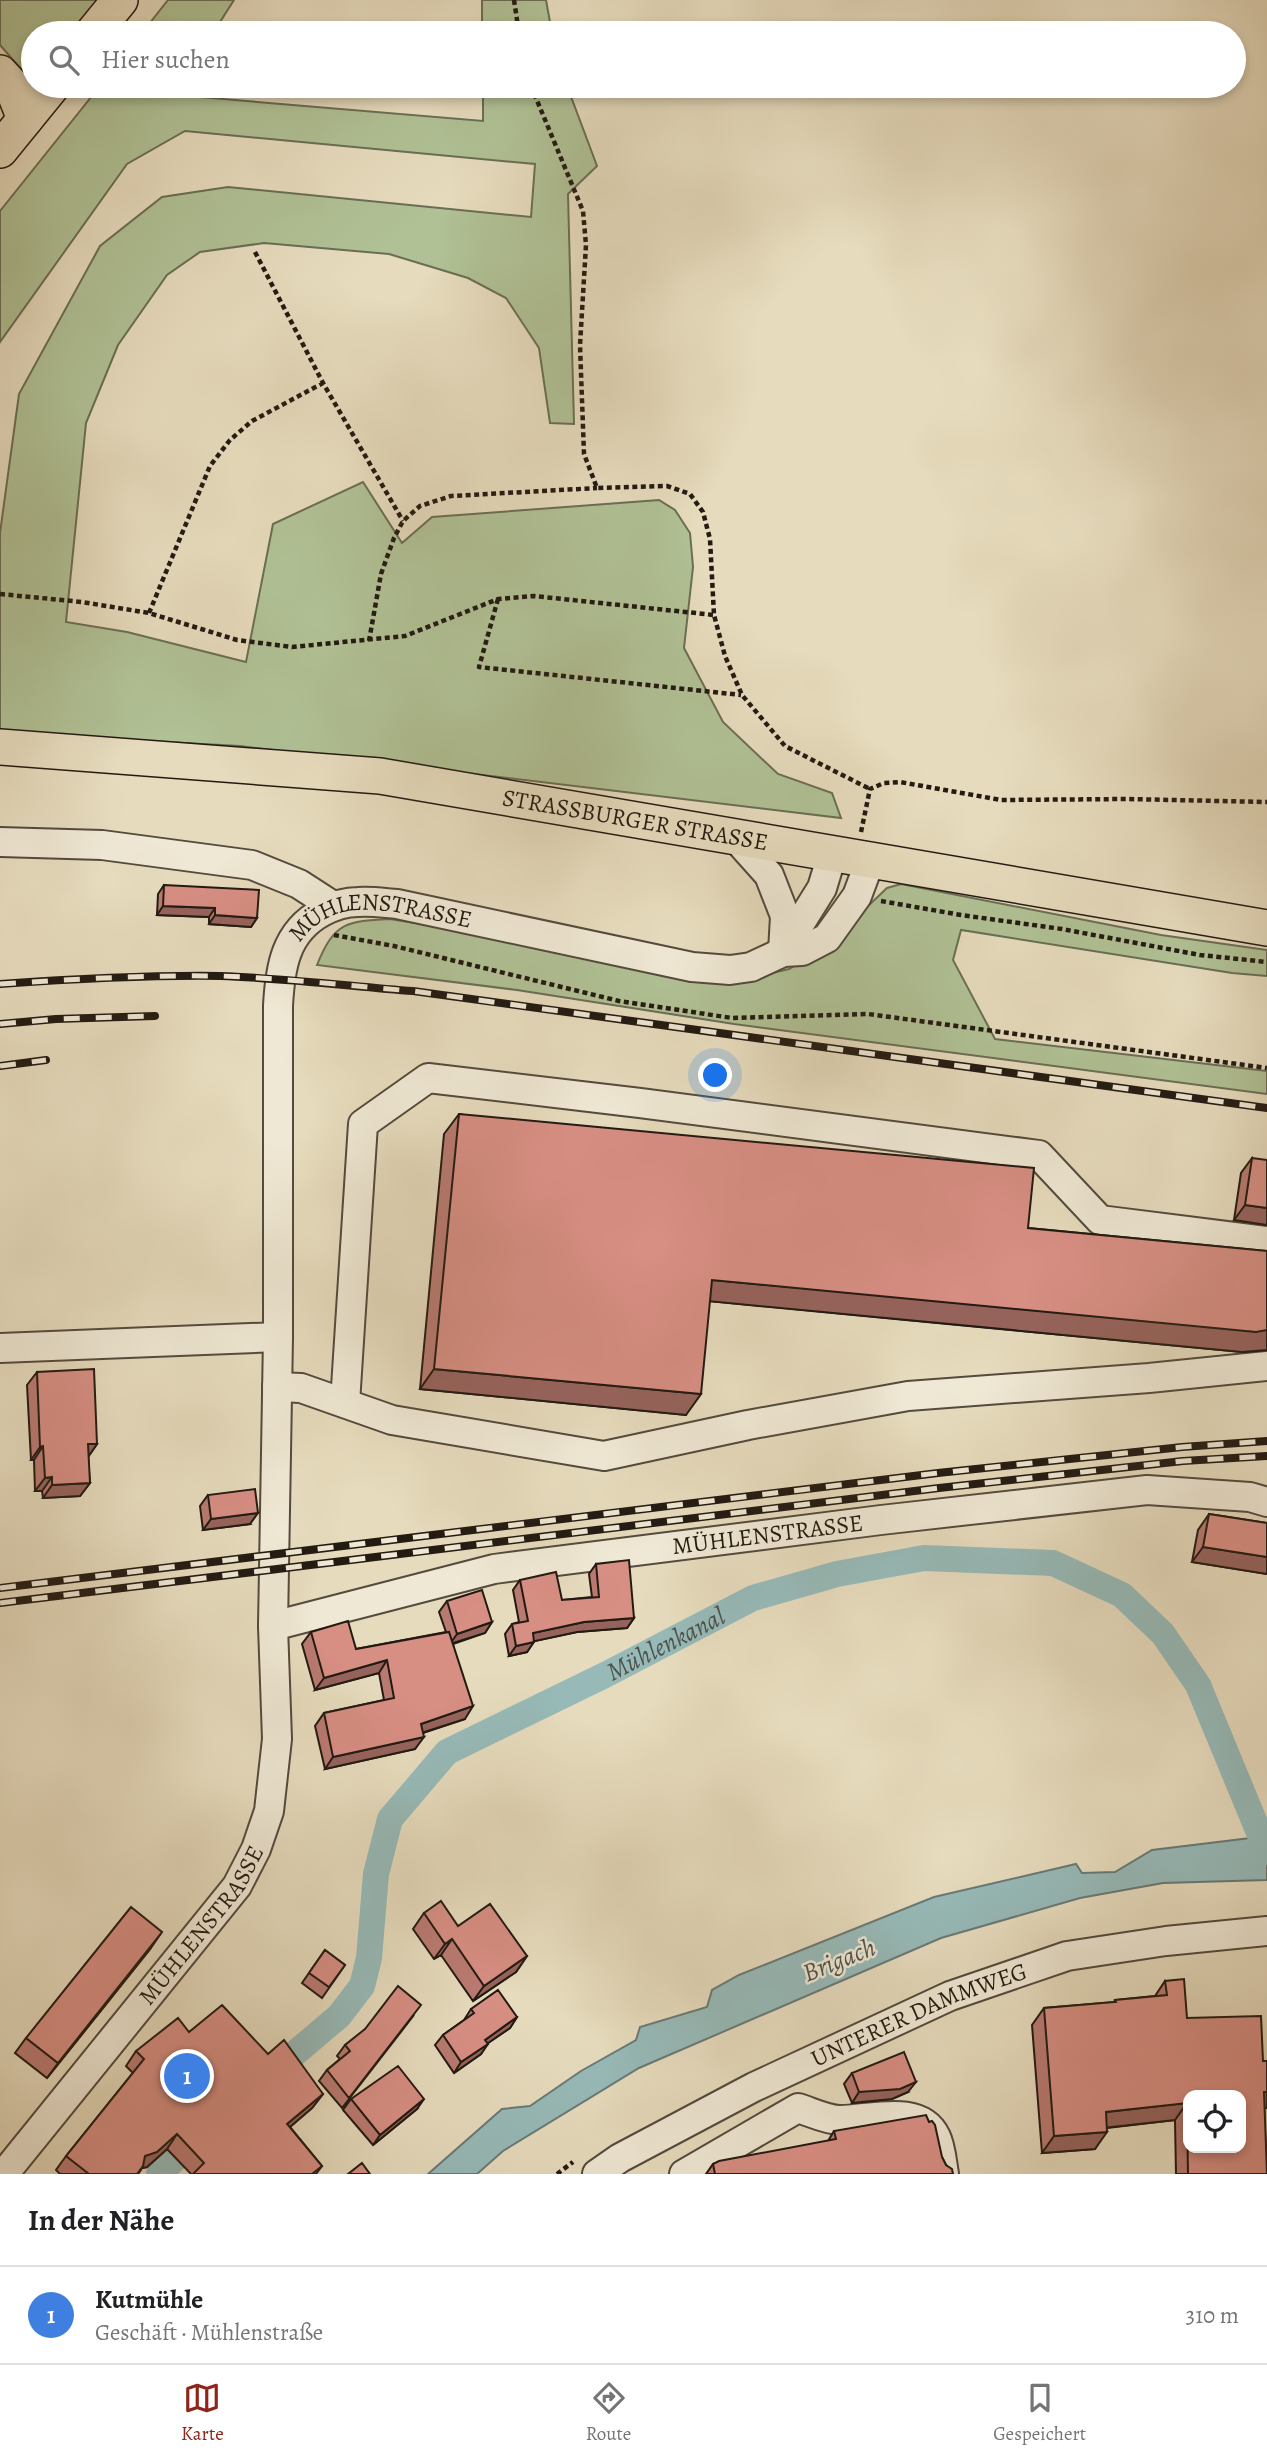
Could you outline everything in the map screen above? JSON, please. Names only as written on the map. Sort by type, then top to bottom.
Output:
[{"type":"main road","points":[[103,21],[120,0]]},
{"type":"main road","points":[[0,73],[12,86],[13,113],[0,150]]},
{"type":"main road","points":[[13,113],[34,98]]},
{"type":"main road","name":"STRASSBURGER STRASSE","points":[[0,747],[380,776],[1267,928]]},
{"type":"street","points":[[735,837],[769,875],[785,916],[783,952]]},
{"type":"street","points":[[0,842],[102,845],[252,865],[299,884],[333,906]]},
{"type":"street","points":[[783,952],[822,888],[852,858]]},
{"type":"street","name":"MÜHLENSTRASSE","points":[[4,2174],[237,1886],[256,1849],[269,1811],[277,1739],[273,1626],[278,1337],[278,1006],[284,958],[289,944],[299,929],[315,916],[333,906],[357,902],[397,904],[692,967],[730,970],[751,967],[783,952],[802,951],[827,938],[858,896],[852,858]]},
{"type":"street","points":[[345,1404],[363,1124],[428,1078],[640,1102],[1039,1155],[1100,1220],[1267,1241]]},
{"type":"street","points":[[0,1348],[278,1337]]},
{"type":"street","points":[[277,1387],[301,1388],[392,1420],[604,1455],[908,1396],[1149,1378],[1267,1366]]},
{"type":"street","name":"MÜHLENSTRASSE","points":[[273,1626],[494,1569],[826,1527],[1147,1490],[1250,1497],[1267,1502]]},
{"type":"street","name":"UNTERER DAMMWEG","points":[[597,2174],[620,2158],[754,2087],[950,1996],[1067,1956],[1166,1941],[1267,1931]]},
{"type":"street","points":[[684,2174],[798,2108],[837,2120],[903,2116],[916,2118],[926,2124],[937,2137],[944,2174]]},
{"type":"path","points":[[514,0],[517,21]]},
{"type":"path","points":[[536,98],[583,211],[586,245],[580,345],[584,454],[597,488]]},
{"type":"path","points":[[255,251],[323,383],[403,521]]},
{"type":"path","points":[[149,613],[210,466],[230,440],[253,421],[323,383]]},
{"type":"path","points":[[369,641],[381,574],[394,538],[403,521],[420,506],[451,496],[667,486],[690,494],[703,512],[710,539],[714,615],[725,656],[742,695],[785,746],[870,789]]},
{"type":"path","points":[[0,594],[82,602],[149,613],[237,639],[292,647],[405,636],[498,599],[534,596],[714,615]]},
{"type":"path","points":[[498,599],[479,667],[742,695]]},
{"type":"path","points":[[870,789],[884,783],[900,782],[1001,800],[1267,802]]},
{"type":"path","points":[[852,858],[870,789]]},
{"type":"path","points":[[868,899],[1062,929],[1200,955],[1267,962]]},
{"type":"path","points":[[299,929],[394,946],[619,1001],[732,1018],[867,1014],[1267,1068]]},
{"type":"green space","points":[[0,0],[107,0],[90,21],[21,21],[21,69],[0,45]]},
{"type":"green space","points":[[168,0],[234,0],[221,21],[151,21]]},
{"type":"green space","points":[[482,0],[546,0],[550,21],[482,21]]},
{"type":"green space","points":[[90,98],[211,98],[483,121],[483,98],[572,98],[597,166],[568,194],[574,424],[550,423],[539,348],[506,298],[468,278],[389,254],[264,243],[200,252],[167,275],[118,345],[86,423],[66,622],[127,632],[246,662],[273,524],[363,482],[402,543],[432,517],[659,500],[675,510],[690,533],[693,567],[684,648],[723,722],[778,774],[832,793],[841,818],[240,746],[0,733],[0,533],[19,394],[100,246],[162,197],[228,187],[531,217],[535,164],[185,131],[127,164],[0,342],[0,211]]},
{"type":"green space","points":[[901,884],[1161,935],[1267,950],[1267,976],[1232,973],[961,930],[953,960],[995,1039],[1267,1071],[1267,1094],[734,1024],[517,990],[317,965],[336,932],[352,923],[390,919],[756,977],[789,969],[813,955],[887,888]]},
{"type":"water","name":"Brigach","points":[[1267,1836],[1267,1880],[1163,1883],[1080,1898],[941,1938],[639,2068],[503,2151],[477,2174],[428,2174],[502,2109],[530,2106],[581,2071],[636,2040],[640,2027],[707,2007],[712,1990],[739,1975],[934,1897],[1076,1864],[1082,1873],[1115,1872],[1152,1850]]},
{"type":"building","points":[[164,885],[259,890],[257,918],[215,915],[215,908],[163,906]]},
{"type":"building","points":[[459,1114],[1034,1168],[1028,1228],[1267,1251],[1267,1330],[1256,1332],[712,1280],[701,1394],[434,1369]]},
{"type":"building","points":[[1252,1158],[1267,1160],[1267,1208],[1245,1205]]},
{"type":"building","points":[[94,1369],[97,1444],[88,1444],[90,1483],[52,1485],[52,1477],[45,1478],[43,1446],[40,1447],[37,1372]]},
{"type":"building","points":[[255,1489],[258,1513],[211,1519],[208,1495]]},
{"type":"building","points":[[1209,1514],[1267,1523],[1267,1557],[1203,1547]]},
{"type":"building","points":[[629,1560],[634,1618],[584,1622],[533,1633],[534,1642],[516,1646],[512,1624],[528,1621],[520,1580],[556,1572],[562,1600],[599,1597],[596,1564]]},
{"type":"building","points":[[482,1590],[492,1622],[457,1634],[447,1601]]},
{"type":"building","points":[[348,1621],[356,1649],[449,1632],[473,1706],[421,1724],[424,1737],[333,1757],[324,1713],[394,1698],[387,1660],[324,1678],[311,1632]]},
{"type":"building","points":[[441,1901],[458,1926],[490,1904],[527,1956],[484,1986],[452,1939],[445,1944],[424,1913]]},
{"type":"building","points":[[131,1907],[162,1932],[58,2063],[26,2038]]},
{"type":"building","points":[[325,1950],[345,1965],[329,1987],[309,1973]]},
{"type":"building","points":[[1184,1979],[1187,2018],[1261,2016],[1263,2061],[1267,2061],[1267,2092],[1264,2092],[1267,2174],[1188,2174],[1188,2153],[1246,2153],[1246,2090],[1183,2090],[1183,2103],[1106,2112],[1107,2132],[1054,2136],[1044,2008],[1167,1995],[1165,1981]]},
{"type":"building","points":[[398,1986],[421,2005],[349,2098],[327,2070],[350,2051],[345,2045],[365,2029]]},
{"type":"building","points":[[498,1990],[517,2017],[485,2040],[488,2044],[461,2062],[443,2035],[474,2013],[471,2009]]},
{"type":"building","points":[[222,2005],[268,2054],[284,2040],[323,2094],[287,2124],[322,2166],[312,2174],[193,2174],[204,2163],[177,2134],[157,2152],[145,2156],[143,2166],[137,2174],[89,2174],[66,2156],[144,2059],[136,2051],[178,2018],[189,2032]]},
{"type":"building","points":[[904,2052],[916,2082],[900,2089],[859,2092],[852,2073]]},
{"type":"building","points":[[398,2066],[424,2099],[380,2135],[351,2099]]},
{"type":"building","points":[[926,2115],[929,2122],[932,2121],[935,2125],[942,2157],[953,2174],[715,2174],[713,2164],[719,2161],[836,2139],[834,2131]]},
{"type":"building","points":[[362,2163],[370,2174],[348,2174]]},
{"type":"waterway","name":"Mühlenkanal","points":[[267,2077],[339,2016],[362,1986],[369,1958],[376,1874],[390,1819],[447,1752],[605,1675],[753,1598],[837,1574],[924,1558],[1053,1563],[1122,1595],[1163,1634],[1198,1685],[1267,1852]]},
{"type":"waterway","name":"Mühlenkanal","points":[[159,2174],[201,2134]]},
{"type":"railway","points":[[0,984],[220,976],[413,991],[1267,1108]]},
{"type":"railway","points":[[0,1024],[56,1019],[155,1016]]},
{"type":"railway","points":[[0,1066],[46,1060]]},
{"type":"railway","points":[[0,1588],[938,1473],[1182,1447],[1267,1441]]},
{"type":"railway","points":[[0,1603],[939,1488],[1183,1461],[1267,1456]]},
{"type":"place","name":"Kutmühle","points":[[187,2076]]}]
